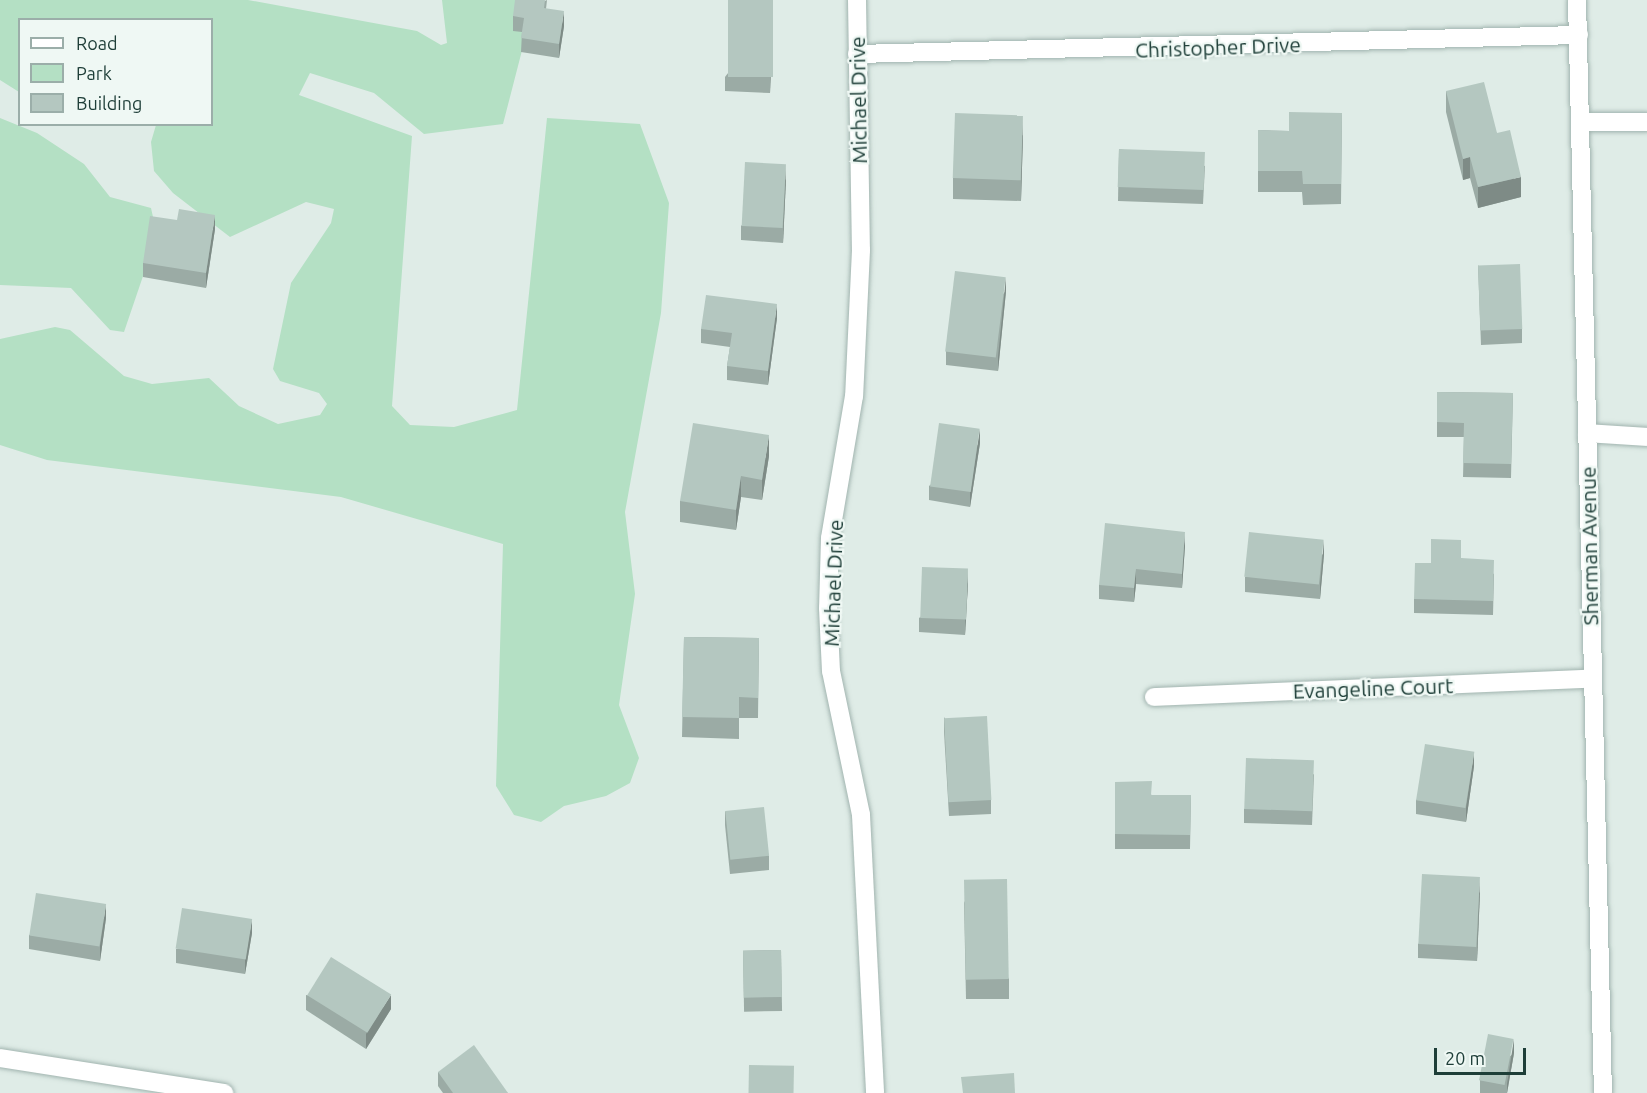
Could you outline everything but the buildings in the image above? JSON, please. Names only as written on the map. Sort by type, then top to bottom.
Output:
[{"type":"street","name":"Michael Drive","points":[[857,0],[861,250],[854,396],[830,538],[828,608],[831,671],[861,815],[875,1093]]},
{"type":"street","name":"Sherman Avenue","points":[[1577,0],[1584,122],[1591,679],[1603,1093]]},
{"type":"street","name":"Christopher Drive","points":[[857,54],[1579,35]]},
{"type":"street","points":[[1584,122],[1647,122]]},
{"type":"street","points":[[1587,433],[1647,437]]},
{"type":"street","name":"Evangeline Court","points":[[1154,697],[1591,679]]},
{"type":"street","points":[[0,1058],[224,1093]]},
{"type":"green space","points":[[0,0],[248,0],[417,31],[441,45],[447,43],[442,0],[535,0],[503,124],[424,134],[374,93],[310,73],[299,95],[412,136],[392,406],[410,425],[454,427],[517,410],[547,118],[640,124],[669,203],[661,313],[625,512],[635,594],[619,705],[639,758],[630,783],[606,796],[564,806],[541,822],[514,815],[496,786],[503,544],[341,497],[47,460],[0,445],[0,339],[55,327],[70,330],[124,376],[152,384],[209,378],[239,406],[278,424],[320,415],[327,404],[319,393],[280,381],[273,369],[291,283],[331,223],[334,209],[306,202],[230,237],[173,193],[154,171],[151,142],[156,126],[213,126],[213,18],[18,18],[18,91],[0,80]]},
{"type":"green space","points":[[0,118],[37,133],[84,164],[110,197],[151,208],[157,235],[124,332],[110,330],[71,288],[0,285]]}]
